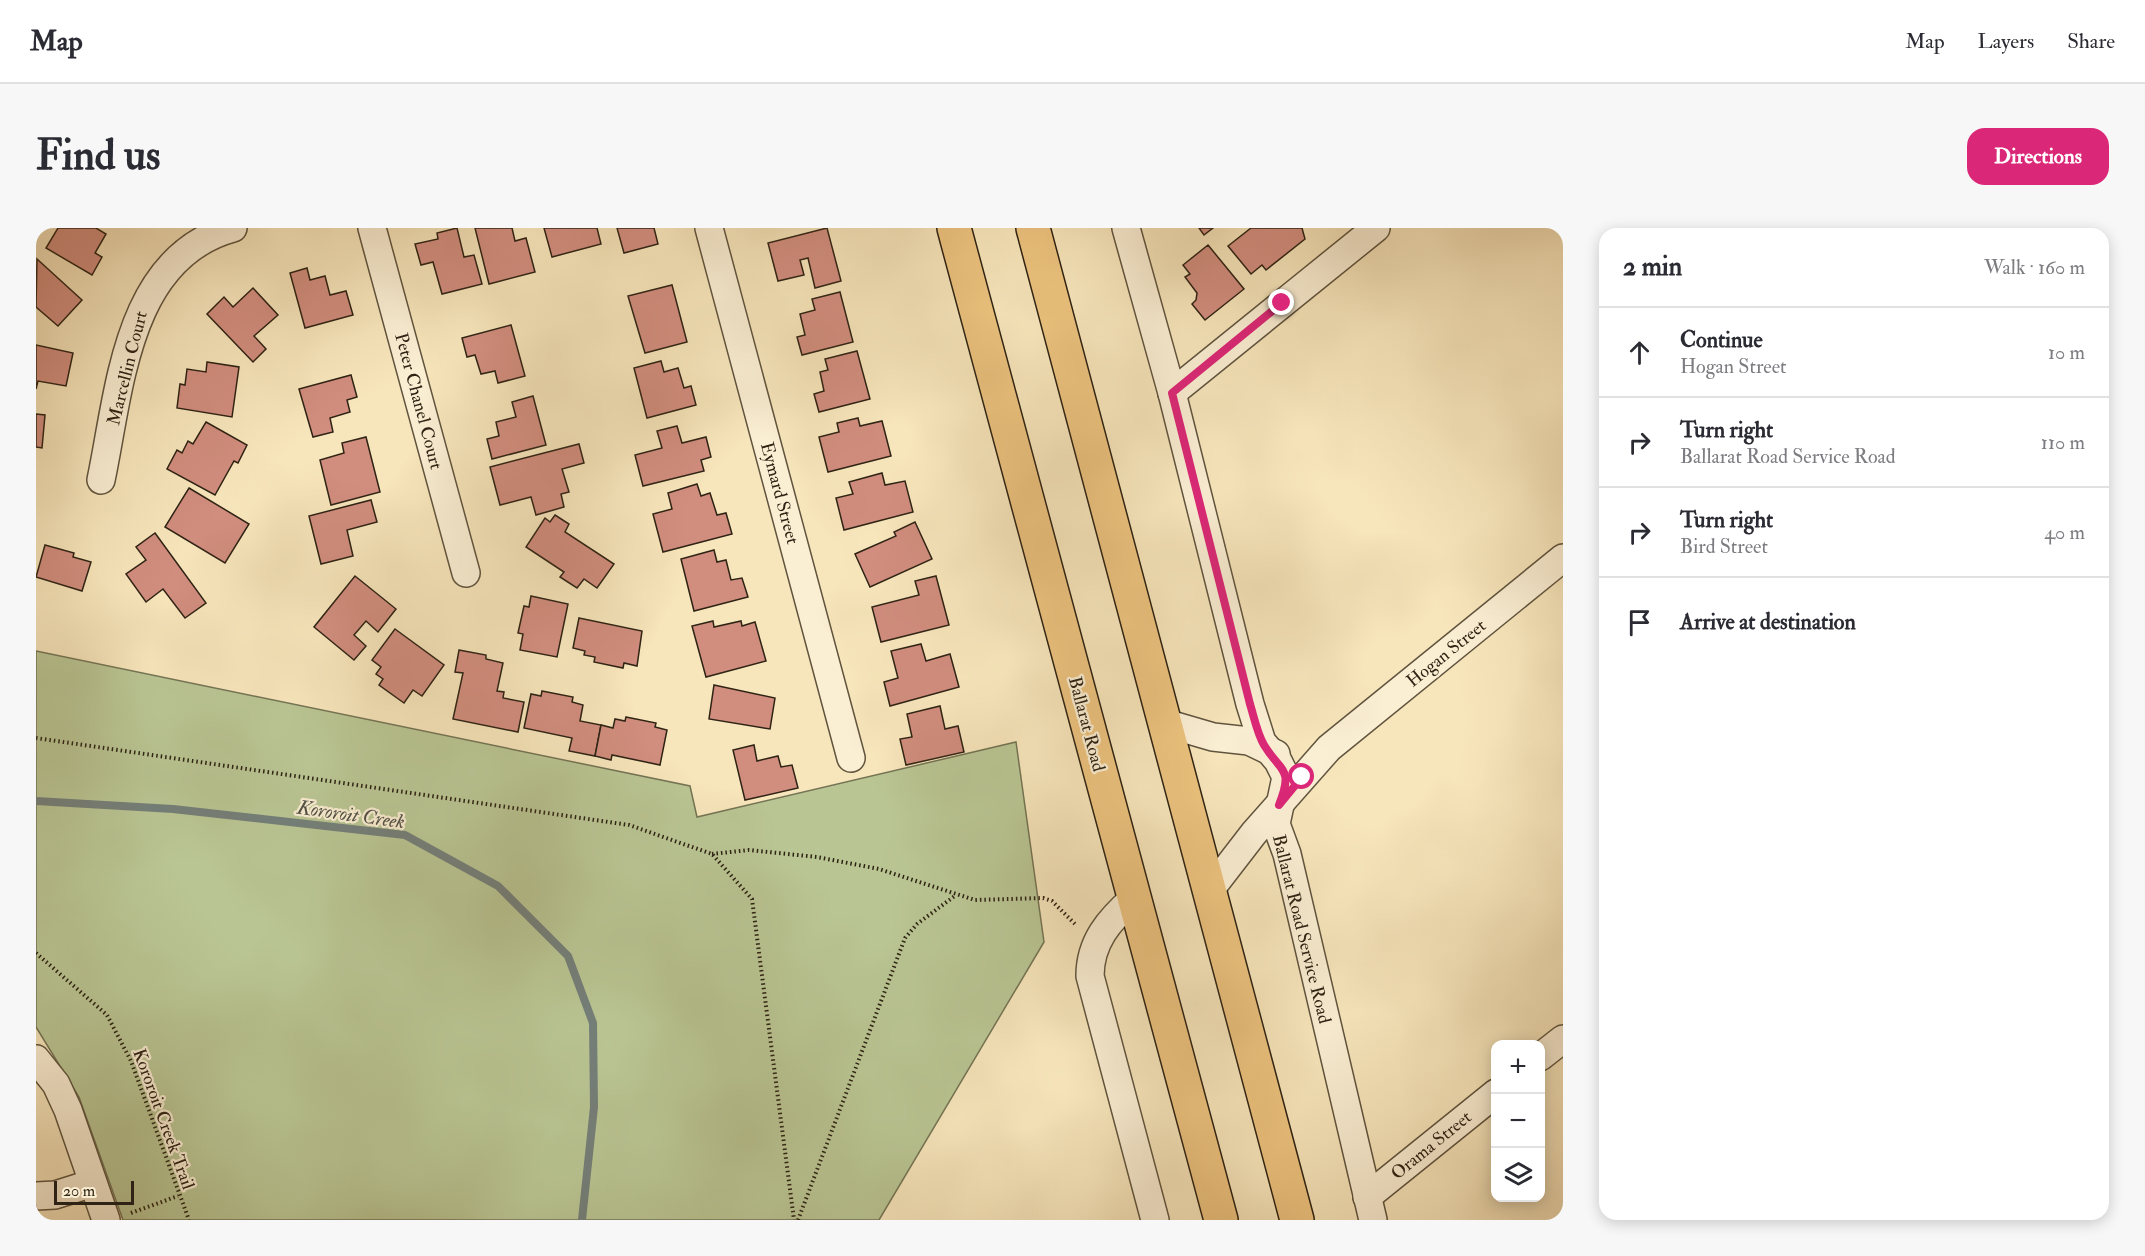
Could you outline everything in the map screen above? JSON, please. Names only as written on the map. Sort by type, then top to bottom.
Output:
[{"type":"highway","name":"Ballarat Road","points":[[954,228],[1221,1220]]},
{"type":"highway","points":[[1033,228],[1297,1220]]},
{"type":"street","name":"Marcellin Court","points":[[101,480],[127,354],[142,305],[156,284],[196,243],[217,232],[233,228]]},
{"type":"street","name":"Peter Chanel Court","points":[[372,228],[466,573]]},
{"type":"street","name":"Eymard Street","points":[[709,228],[851,758]]},
{"type":"street","name":"Ballarat Road Service Road","points":[[1126,228],[1172,393],[1250,704],[1267,749],[1278,761],[1286,777],[1276,824],[1287,854],[1370,1208]]},
{"type":"street","points":[[1172,393],[1376,228]]},
{"type":"street","name":"Hogan Street","points":[[1210,890],[1329,748],[1563,558]]},
{"type":"street","name":"Hogan Street","points":[[1165,723],[1220,739],[1249,741],[1278,755],[1293,758],[1329,748]]},
{"type":"street","points":[[1134,898],[1111,918],[1094,946],[1090,976],[1155,1220]]},
{"type":"street","points":[[1545,1053],[1563,1039]]},
{"type":"street","points":[[36,1059],[56,1084],[90,1174],[117,1217]]},
{"type":"street","name":"Orama Street","points":[[1370,1208],[1495,1094]]},
{"type":"street","points":[[36,1189],[48,1179],[90,1174]]},
{"type":"street","points":[[36,1196],[55,1195],[90,1174]]},
{"type":"path","points":[[36,738],[629,825],[712,854],[749,850],[817,857],[879,869],[975,900],[1043,898],[1052,901],[1094,946]]},
{"type":"path","points":[[712,854],[752,899],[796,1220]]},
{"type":"path","points":[[796,1220],[905,938],[917,924],[957,895]]},
{"type":"path","name":"Kororoit Creek Trail","points":[[36,953],[107,1015],[131,1061],[178,1196],[189,1220]]},
{"type":"path","points":[[117,1217],[178,1196]]},
{"type":"green space","points":[[36,651],[690,786],[697,817],[1016,742],[1044,942],[879,1220],[123,1220],[79,1097],[36,1027]]},
{"type":"building","points":[[58,228],[96,228],[106,234],[95,253],[102,257],[92,275],[46,248]]},
{"type":"building","points":[[457,228],[464,257],[474,255],[482,284],[442,294],[433,262],[421,265],[415,244],[438,239],[437,233]]},
{"type":"building","points":[[475,228],[512,228],[515,241],[526,238],[535,272],[489,284]]},
{"type":"building","points":[[544,228],[597,228],[601,244],[552,257]]},
{"type":"building","points":[[617,228],[654,228],[658,244],[624,253]]},
{"type":"building","points":[[827,228],[841,281],[815,288],[808,258],[800,260],[804,275],[778,281],[768,243]]},
{"type":"building","points":[[1199,228],[1213,228],[1204,235]]},
{"type":"building","points":[[1251,228],[1302,228],[1305,239],[1266,270],[1262,265],[1251,274],[1228,246]]},
{"type":"building","points":[[1208,245],[1244,289],[1205,320],[1192,304],[1196,300],[1197,293],[1185,277],[1190,274],[1183,265]]},
{"type":"building","points":[[37,259],[82,300],[58,326],[36,307]]},
{"type":"building","points":[[307,268],[310,280],[325,276],[330,295],[346,291],[353,315],[305,328],[290,273]]},
{"type":"building","points":[[672,285],[687,342],[645,353],[628,296]]},
{"type":"building","points":[[253,288],[278,315],[254,336],[266,349],[253,362],[207,314],[224,297],[233,307]]},
{"type":"building","points":[[840,292],[853,342],[802,355],[797,337],[805,335],[800,314],[815,310],[812,299]]},
{"type":"building","points":[[511,325],[525,376],[498,383],[495,371],[481,374],[475,355],[467,357],[462,338]]},
{"type":"building","points":[[36,345],[73,353],[66,386],[38,381],[36,389]]},
{"type":"building","points":[[857,351],[870,399],[819,412],[814,394],[824,391],[820,372],[828,370],[825,359]]},
{"type":"building","points":[[661,361],[664,372],[678,368],[684,388],[691,386],[696,405],[647,418],[634,368]]},
{"type":"building","points":[[207,362],[239,367],[232,417],[177,408],[180,384],[185,385],[187,369],[206,372]]},
{"type":"building","points":[[351,375],[357,397],[347,400],[350,412],[330,418],[333,432],[313,437],[299,389]]},
{"type":"building","points":[[533,396],[546,445],[492,459],[487,439],[499,436],[496,422],[516,417],[512,402]]},
{"type":"building","points":[[36,414],[45,415],[42,448],[36,447]]},
{"type":"building","points":[[858,418],[860,426],[882,421],[891,456],[828,472],[819,437],[839,432],[837,423]]},
{"type":"building","points":[[206,422],[247,445],[238,463],[234,461],[215,495],[167,469],[177,450],[182,453],[188,441],[193,444]]},
{"type":"building","points":[[677,426],[682,443],[706,437],[711,457],[701,460],[704,471],[643,486],[635,455],[662,448],[657,431]]},
{"type":"building","points":[[366,437],[380,492],[331,505],[320,460],[344,453],[342,443]]},
{"type":"building","points":[[579,444],[584,463],[562,469],[569,492],[561,494],[564,507],[536,515],[531,497],[500,505],[490,467]]},
{"type":"building","points":[[882,473],[885,485],[905,481],[913,512],[844,530],[836,498],[853,494],[849,482]]},
{"type":"building","points":[[697,484],[701,496],[710,493],[717,515],[726,513],[732,534],[663,552],[653,514],[672,509],[668,493]]},
{"type":"building","points":[[189,488],[249,524],[225,563],[165,527]]},
{"type":"building","points":[[371,500],[377,522],[347,530],[353,556],[321,564],[309,516]]},
{"type":"building","points":[[555,515],[569,524],[565,532],[614,564],[597,588],[584,579],[577,588],[560,577],[564,572],[526,547],[545,518],[550,522]]},
{"type":"building","points":[[915,522],[932,559],[870,587],[855,554],[896,536],[894,532]]},
{"type":"building","points":[[155,533],[206,603],[185,618],[163,589],[146,602],[126,574],[146,560],[136,547]]},
{"type":"building","points":[[45,545],[74,553],[73,557],[91,562],[82,591],[36,577]]},
{"type":"building","points":[[714,550],[717,562],[726,560],[731,580],[742,578],[748,597],[694,611],[681,559]]},
{"type":"building","points":[[355,576],[396,609],[378,632],[366,621],[354,635],[366,646],[354,660],[314,627]]},
{"type":"building","points":[[936,576],[949,625],[881,642],[872,607],[919,595],[915,581]]},
{"type":"building","points":[[531,596],[568,604],[557,657],[520,650],[523,634],[518,633],[524,606],[529,607]]},
{"type":"building","points":[[579,618],[642,631],[637,666],[624,663],[623,668],[594,662],[595,657],[584,655],[585,651],[573,648]]},
{"type":"building","points":[[713,621],[714,627],[741,621],[742,626],[755,622],[766,661],[706,677],[692,626]]},
{"type":"building","points":[[395,629],[444,665],[422,696],[413,690],[404,703],[379,685],[383,679],[376,674],[381,667],[372,660]]},
{"type":"building","points":[[921,644],[926,661],[950,654],[959,687],[890,706],[884,682],[898,678],[891,651]]},
{"type":"building","points":[[459,650],[486,655],[486,659],[503,663],[497,691],[504,692],[503,698],[524,702],[518,732],[453,719],[463,673],[455,672]]},
{"type":"building","points":[[714,685],[775,698],[770,729],[709,719]]},
{"type":"building","points":[[542,691],[573,697],[572,702],[583,705],[580,721],[601,725],[595,756],[569,751],[572,738],[524,728],[531,694],[541,696]]},
{"type":"building","points":[[940,706],[945,729],[958,726],[964,752],[906,765],[900,739],[912,737],[907,714]]},
{"type":"building","points":[[626,717],[656,723],[655,727],[667,730],[660,765],[612,755],[611,760],[595,756],[601,725],[613,728],[615,719],[625,721]]},
{"type":"building","points":[[754,745],[757,761],[778,756],[781,767],[792,765],[798,788],[745,800],[733,750]]},
{"type":"waterway","name":"Kororoit Creek","points":[[36,801],[173,809],[405,835],[498,886],[568,956],[593,1023],[594,1107],[582,1220]]},
{"type":"route","points":[[1282,303],[1172,393],[1250,704],[1262,742],[1285,773],[1286,784],[1279,805],[1302,777]]}]
